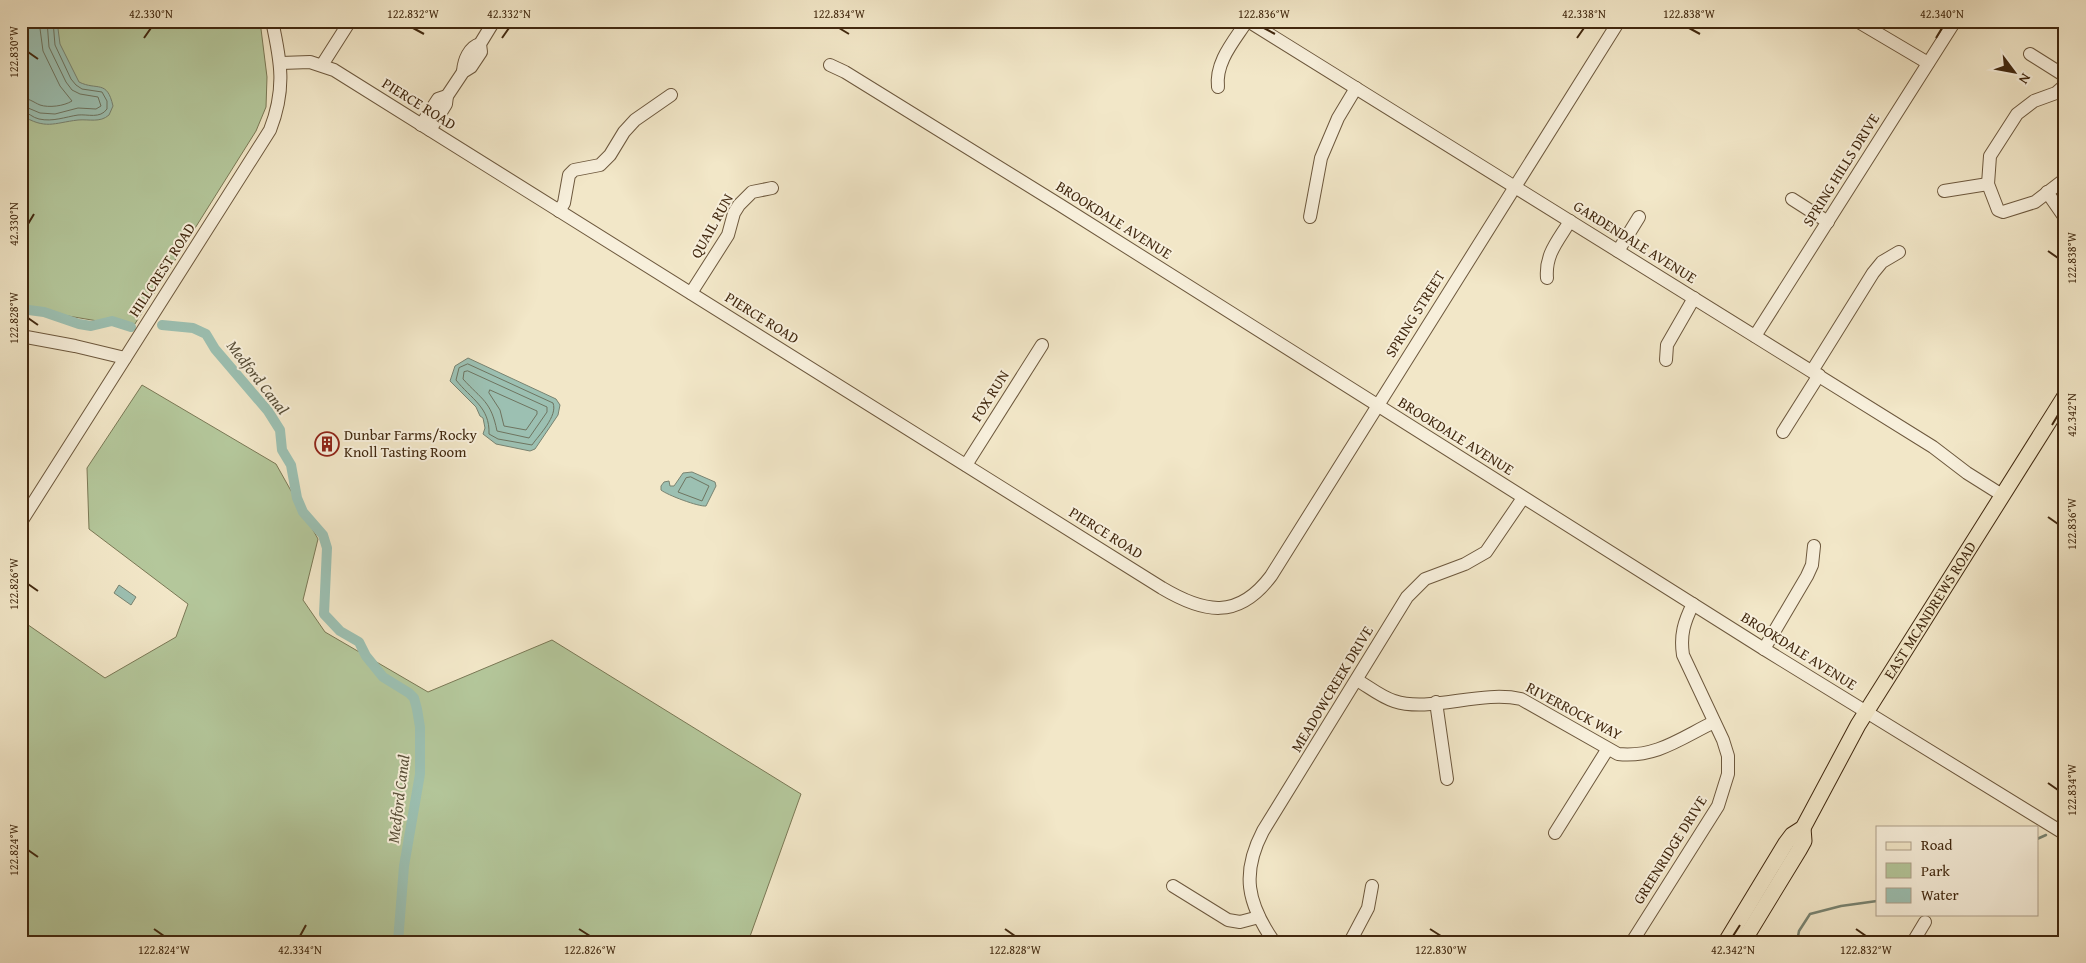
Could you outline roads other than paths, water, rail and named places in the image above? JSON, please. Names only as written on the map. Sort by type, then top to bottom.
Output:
[{"type":"main road","name":"EAST MCANDREWS ROAD","points":[[1726,942],[1786,843],[1792,835],[1803,828],[1835,765],[1866,711],[2065,396]]},
{"type":"main road","name":"EAST MCANDREWS ROAD","points":[[1743,942],[1799,850],[1804,840],[1803,828]]},
{"type":"street","name":"HILLCREST ROAD","points":[[21,522],[264,140],[279,102],[281,63],[272,21]]},
{"type":"street","points":[[322,66],[350,21]]},
{"type":"street","points":[[425,127],[438,99],[447,96],[463,72],[464,62],[474,46],[480,44],[494,21]]},
{"type":"street","points":[[1218,87],[1217,80],[1222,60],[1248,21]]},
{"type":"street","name":"GARDENDALE AVENUE","points":[[1248,21],[1933,446],[1967,473],[2002,495]]},
{"type":"street","name":"SPRING STREET","points":[[1225,608],[1246,601],[1263,586],[1619,21]]},
{"type":"street","points":[[1857,21],[1928,64]]},
{"type":"street","name":"SPRING HILLS DRIVE","points":[[1755,336],[1955,21]]},
{"type":"street","points":[[2060,21],[2065,24]]},
{"type":"street","points":[[2030,54],[2065,76]]},
{"type":"street","name":"PIERCE ROAD","points":[[281,63],[296,61],[322,66],[342,75],[1179,598],[1198,606],[1225,608]]},
{"type":"street","name":"BROOKDALE AVENUE","points":[[830,66],[844,72],[1060,205],[1764,649],[2064,831]]},
{"type":"street","points":[[2065,85],[2056,94],[2034,101],[2017,114],[1990,156],[1988,184],[1994,203],[1998,210],[2003,212],[2035,202],[2065,179]]},
{"type":"street","points":[[1310,217],[1321,158],[1338,118],[1356,88]]},
{"type":"street","points":[[559,211],[564,203],[569,175],[574,170],[600,165],[610,155],[624,132],[635,120],[672,95]]},
{"type":"street","points":[[1944,191],[1988,184]]},
{"type":"street","name":"QUAIL RUN","points":[[691,293],[728,235],[734,213],[739,205],[752,192],[772,188]]},
{"type":"street","points":[[2047,192],[2065,218]]},
{"type":"street","points":[[1792,199],[1828,222]]},
{"type":"street","points":[[1618,251],[1638,217]]},
{"type":"street","points":[[1547,278],[1546,264],[1549,255],[1570,221]]},
{"type":"street","points":[[1783,432],[1873,273],[1882,262],[1899,252]]},
{"type":"street","points":[[1666,360],[1667,345],[1694,298]]},
{"type":"street","points":[[21,336],[75,346],[124,358]]},
{"type":"street","name":"FOX RUN","points":[[966,465],[1042,345]]},
{"type":"street","name":"MEADOWCREEK DRIVE","points":[[1274,942],[1259,917],[1252,898],[1249,867],[1254,850],[1410,593],[1425,580],[1465,564],[1486,552],[1523,498]]},
{"type":"street","points":[[1764,649],[1808,576],[1812,565],[1814,546]]},
{"type":"street","name":"GREENRIDGE DRIVE","points":[[1632,942],[1718,806],[1728,774],[1728,756],[1723,740],[1683,656],[1682,630],[1694,604]]},
{"type":"street","name":"RIVERROCK WAY","points":[[1357,680],[1393,701],[1406,704],[1506,695],[1521,698],[1607,750],[1618,754],[1648,754],[1714,722]]},
{"type":"street","points":[[1436,702],[1447,779]]},
{"type":"street","points":[[1554,833],[1607,750]]},
{"type":"street","points":[[1173,886],[1228,920],[1240,922],[1259,917]]},
{"type":"street","points":[[1350,942],[1368,908],[1372,886]]},
{"type":"street","points":[[1913,942],[1925,922]]},
{"type":"water","points":[[21,21],[57,21],[60,44],[79,82],[85,85],[100,87],[108,92],[113,106],[109,115],[98,120],[43,124],[21,115]]},
{"type":"water","points":[[468,358],[556,399],[560,405],[558,415],[535,449],[530,451],[496,444],[483,434],[485,428],[483,418],[476,407],[450,381],[455,366]]},
{"type":"water","points":[[692,472],[715,482],[716,486],[706,506],[697,505],[661,490],[664,482],[669,481],[670,486],[674,486],[683,473]]},
{"type":"water","points":[[119,585],[136,597],[131,605],[114,593]]},
{"type":"waterway","name":"Medford Canal","points":[[21,309],[44,312],[79,324],[91,326],[112,321],[131,327]]},
{"type":"waterway","name":"Medford Canal","points":[[162,325],[193,328],[206,334],[215,349],[268,411],[280,430],[282,450],[291,465],[297,498],[303,512],[323,535],[327,548],[324,614],[340,631],[359,642],[366,656],[383,677],[414,698],[420,727],[420,774],[404,866],[398,942]]},
{"type":"waterway","points":[[2038,839],[2046,835]]},
{"type":"waterway","points":[[1797,942],[1799,931],[1810,914],[1841,906],[1876,901]]},
{"type":"place","name":"Dunbar Farms/Rocky Knoll Tasting Room","points":[[327,444]]}]
